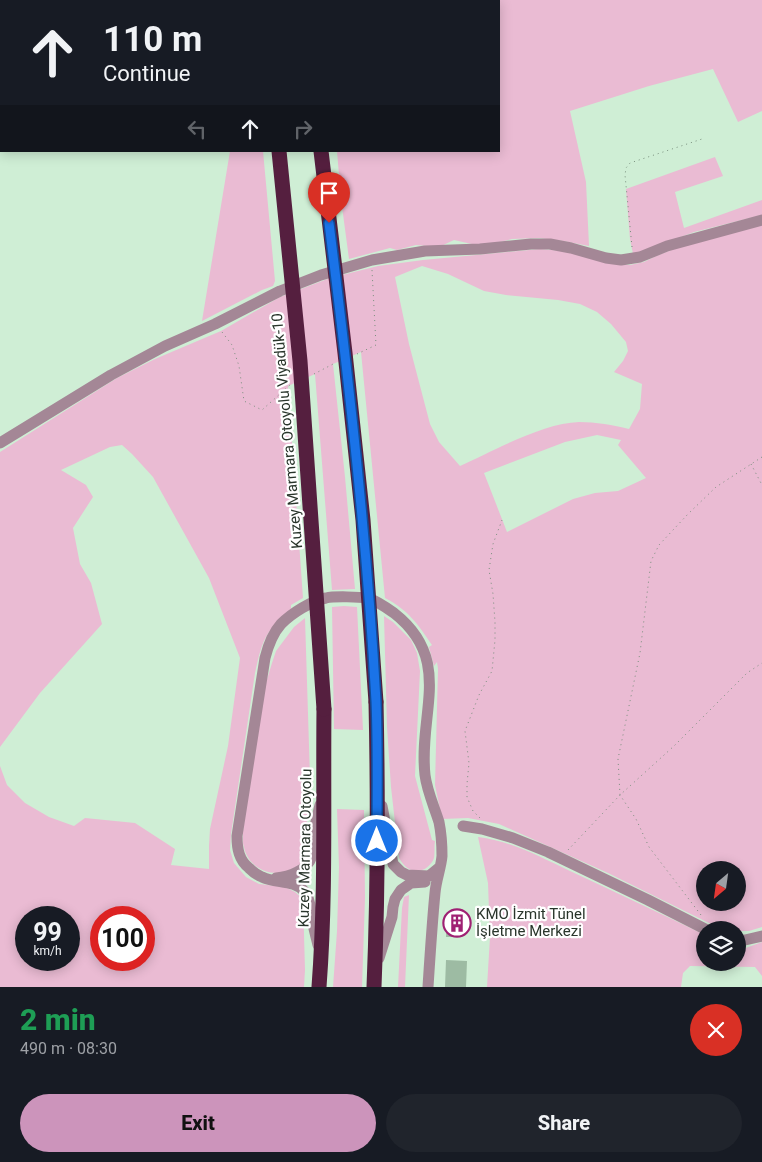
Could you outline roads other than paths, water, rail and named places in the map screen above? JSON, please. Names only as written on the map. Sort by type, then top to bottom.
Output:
[{"type":"highway","name":"Kuzey Marmara Otoyolu Viyadük-10","points":[[279,152],[300,361],[324,709]]},
{"type":"highway","points":[[321,152],[363,520],[376,702],[377,783],[374,987]]},
{"type":"highway","name":"Kuzey Marmara Otoyolu","points":[[319,987],[324,709]]},
{"type":"lane","points":[[0,443],[111,374],[280,291],[322,274],[372,260],[425,251],[480,249],[531,244],[550,244],[621,260],[640,257],[667,246],[762,220]]},
{"type":"lane","points":[[321,959],[312,919],[311,905],[305,892],[298,886],[262,878],[243,863],[237,848],[237,836],[265,658],[269,644],[281,625],[310,603],[326,598],[368,598],[406,622],[424,649],[429,668],[430,682],[425,757],[426,776],[439,824],[442,856],[434,879],[428,987]]},
{"type":"lane","points":[[377,783],[393,864],[407,875],[434,879]]},
{"type":"lane","points":[[269,879],[292,875],[303,868],[312,856],[314,832],[323,788]]},
{"type":"lane","points":[[463,826],[513,838],[560,858],[696,924]]},
{"type":"lane","points":[[375,969],[392,917],[392,907],[398,894],[411,883],[434,879]]},
{"type":"lane","points":[[746,940],[762,936]]},
{"type":"place","name":"KMO İzmit Tünel İşletme Merkezi","points":[[457,923]]}]
